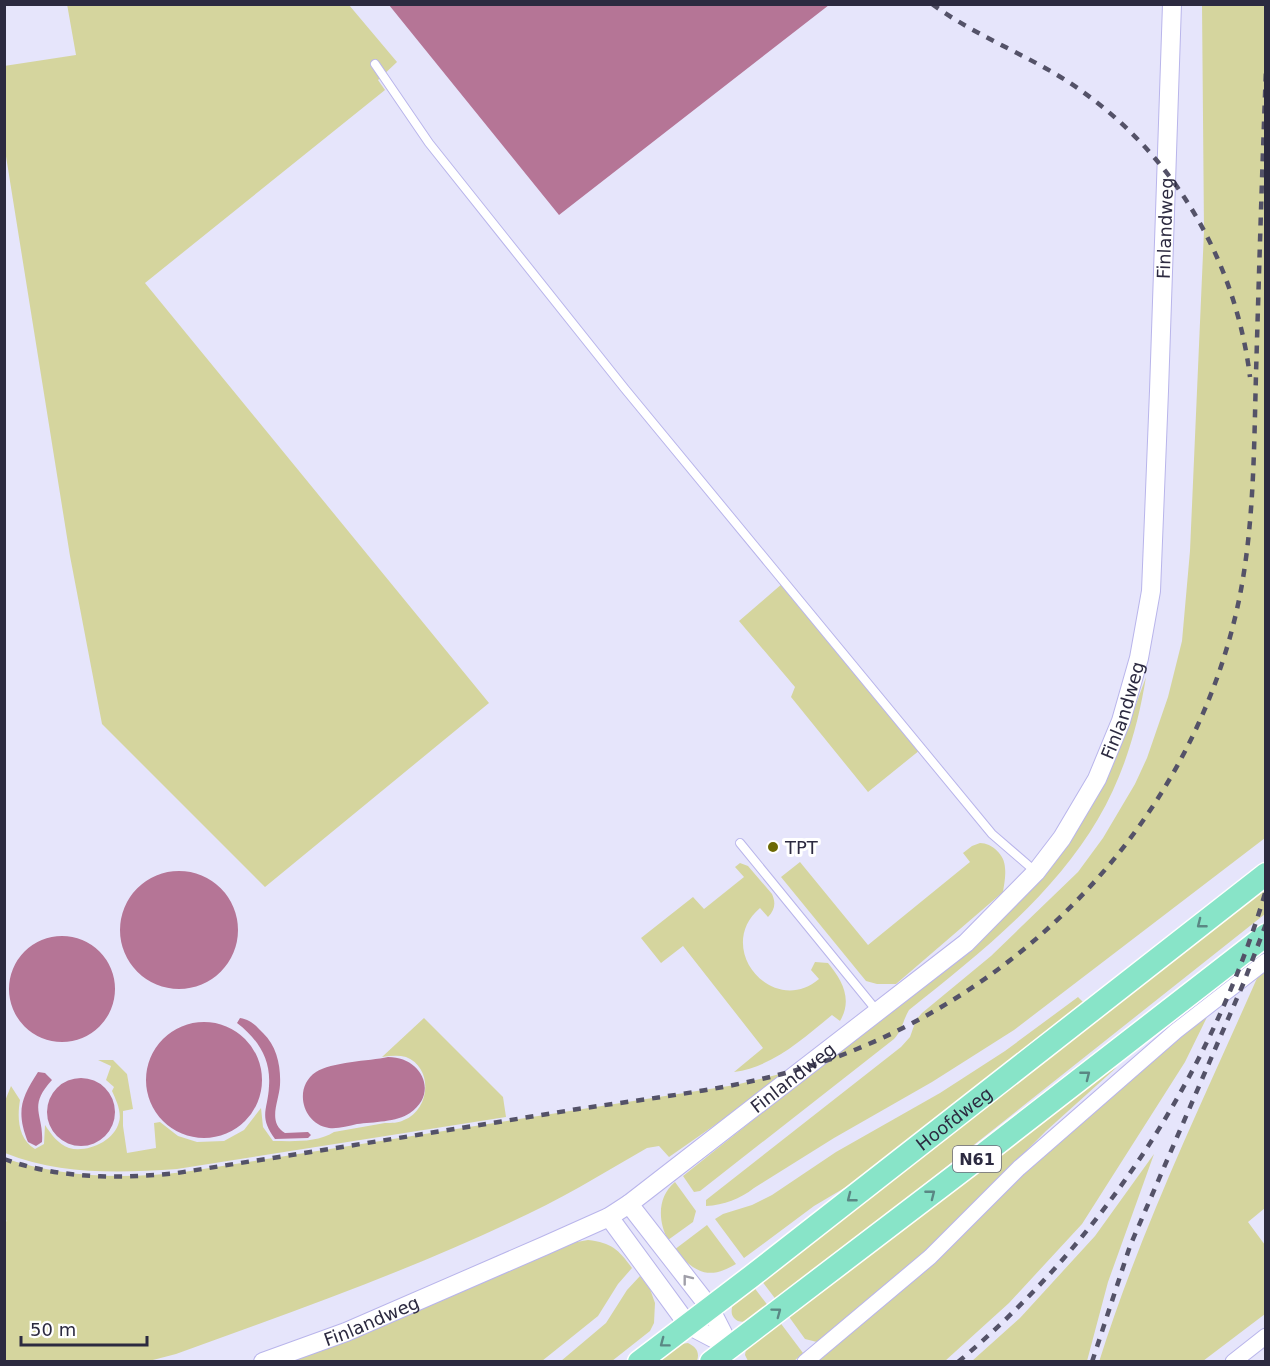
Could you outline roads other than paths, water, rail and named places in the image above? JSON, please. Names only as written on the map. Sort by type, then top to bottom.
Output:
[{"type":"main road","name":"Hoofdweg","points":[[639,1362],[1266,874]]},
{"type":"main road","name":"N61","points":[[711,1362],[734,1354],[1266,935]]},
{"type":"street","name":"Finlandweg","points":[[263,1362],[346,1332],[609,1216],[629,1204],[966,943],[1036,872],[1062,838],[1097,779],[1121,721],[1139,658],[1151,591],[1160,391],[1172,4]]},
{"type":"street","points":[[805,1362],[930,1257],[1019,1168],[1176,1031],[1266,961]]},
{"type":"street","points":[[629,1204],[710,1308],[734,1354]]},
{"type":"street","points":[[609,1216],[688,1325],[734,1354]]},
{"type":"street","points":[[1233,1362],[1266,1336]]},
{"type":"lane","points":[[375,64],[429,143],[625,389],[992,834],[1036,872]]},
{"type":"lane","points":[[740,843],[877,1011]]},
{"type":"railway","points":[[932,4],[965,25],[1067,81],[1104,108],[1137,138],[1166,172],[1192,209],[1213,248],[1230,289],[1242,332],[1250,377]]},
{"type":"railway","points":[[4,1159],[25,1166],[90,1176],[177,1173],[755,1081],[824,1062],[857,1049],[927,1015],[992,974],[1052,925],[1105,870],[1151,808],[1190,742],[1220,670],[1240,595],[1245,568],[1252,485],[1266,70]]},
{"type":"railway","points":[[958,1362],[1011,1314],[1060,1263],[1105,1207],[1146,1148],[1183,1087],[1216,1023],[1243,957],[1266,890]]},
{"type":"railway","points":[[1092,1362],[1130,1246],[1244,982],[1266,924]]},
{"type":"place","name":"TPT","points":[[773,847]]}]
